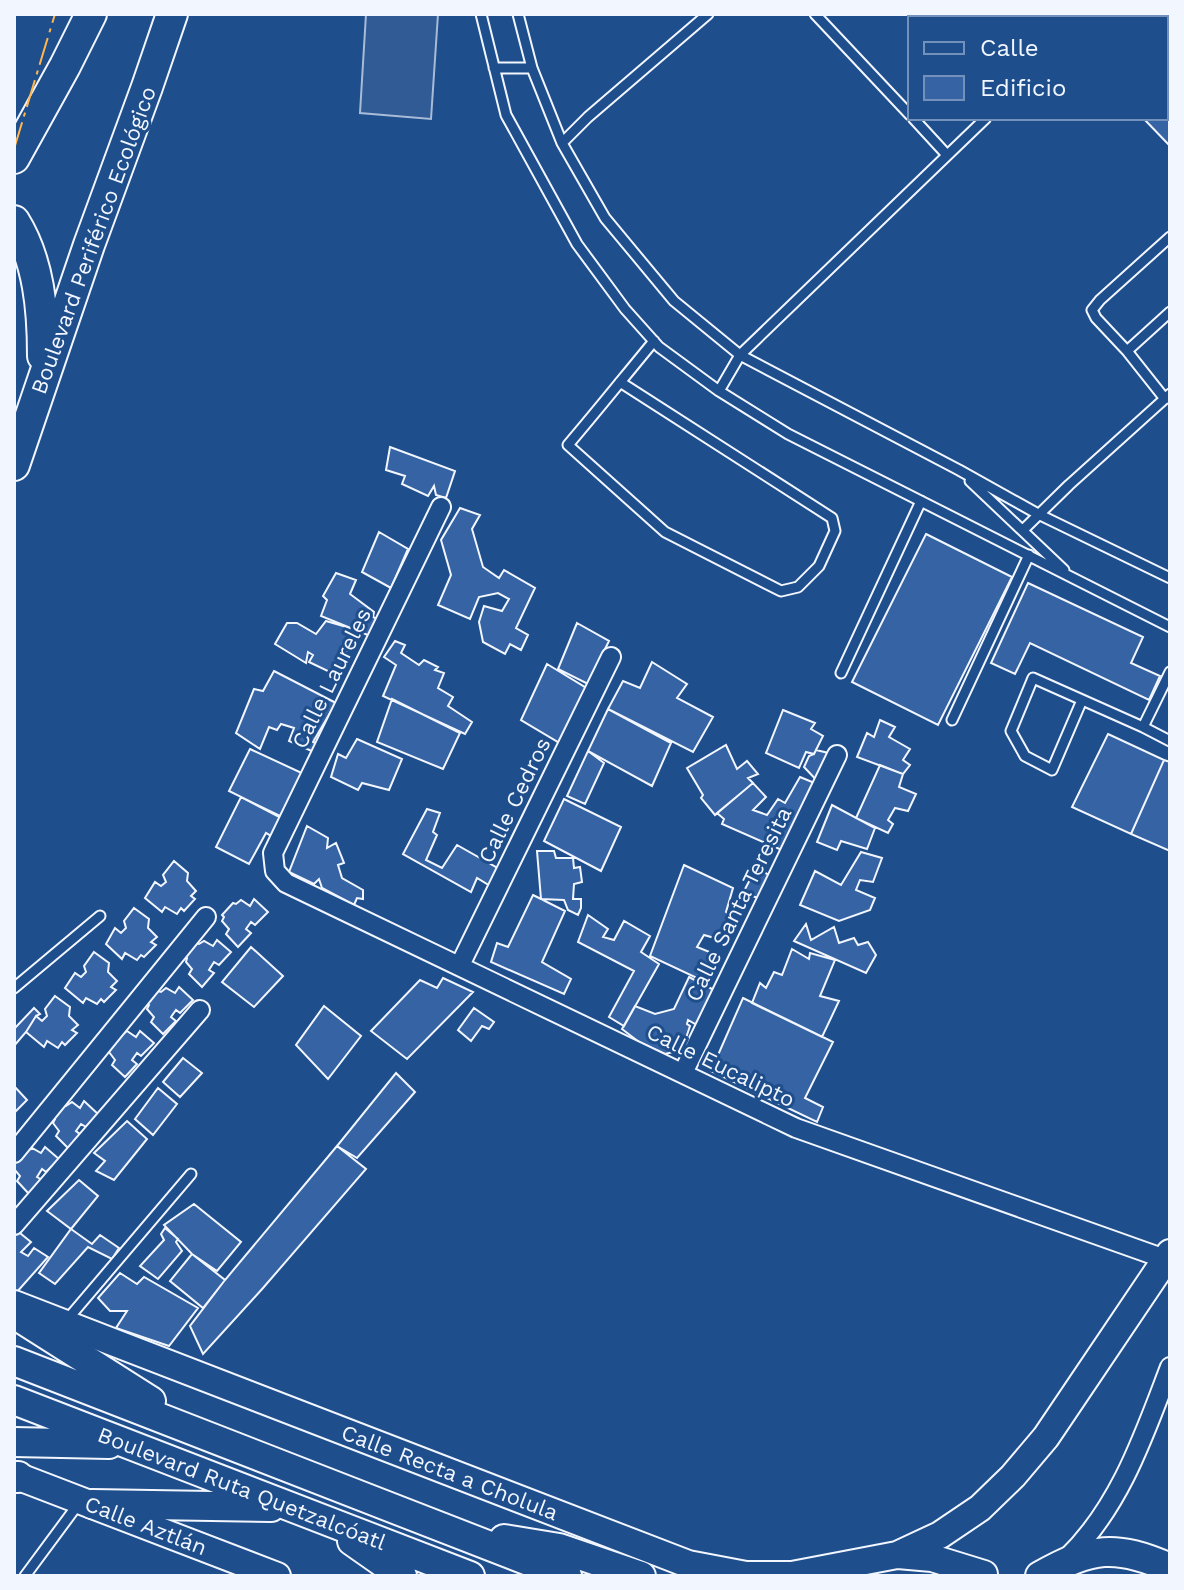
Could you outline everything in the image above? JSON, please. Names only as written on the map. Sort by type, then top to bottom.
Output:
[{"type":"highway","points":[[14,158],[91,14]]},
{"type":"highway","name":"Boulevard Periférico Ecológico","points":[[14,465],[172,14]]},
{"type":"highway","points":[[14,221],[25,239],[40,303],[42,382]]},
{"type":"main road","points":[[897,1555],[940,1535],[980,1508],[1013,1476],[1046,1437],[1168,1260]]},
{"type":"main road","name":"Calle Recta a Cholula","points":[[14,1304],[688,1564],[746,1575],[792,1575],[897,1555]]},
{"type":"main road","points":[[14,1314],[202,1434]]},
{"type":"main road","points":[[14,1361],[567,1576]]},
{"type":"main road","name":"Boulevard Ruta Quetzalcóatl","points":[[14,1400],[470,1576]]},
{"type":"main road","points":[[14,1442],[128,1444]]},
{"type":"main road","name":"Calle Aztlán","points":[[15,1476],[277,1576]]},
{"type":"main road","points":[[87,1502],[292,1507]]},
{"type":"main road","points":[[330,1522],[366,1552],[402,1576]]},
{"type":"main road","points":[[445,1529],[559,1548],[641,1576]]},
{"type":"main road","points":[[1050,1570],[1087,1554],[1115,1551],[1140,1556],[1170,1568]]},
{"type":"main road","points":[[897,1555],[932,1558],[984,1574]]},
{"type":"street","name":"Calle Laureles","points":[[275,871],[273,853],[441,507]]},
{"type":"street","name":"Calle Cedros","points":[[460,965],[611,657]]},
{"type":"street","name":"Calle Santa Teresita","points":[[683,1073],[837,755]]},
{"type":"street","name":"Calle Eucalipto","points":[[275,871],[286,883],[796,1128],[1168,1260]]},
{"type":"street","points":[[14,1153],[206,917]]},
{"type":"street","points":[[14,1225],[200,1010]]},
{"type":"street","points":[[1050,1570],[1094,1528],[1129,1471],[1170,1367]]},
{"type":"lane","points":[[481,14],[506,115],[577,244],[625,309],[659,347],[719,391],[788,434],[1170,627]]},
{"type":"lane","points":[[518,14],[532,68],[562,143],[605,218],[674,301],[740,355],[1038,514],[1170,578]]},
{"type":"lane","points":[[562,143],[708,14]]},
{"type":"lane","points":[[815,14],[908,114]]},
{"type":"lane","points":[[494,68],[532,68]]},
{"type":"lane","points":[[914,120],[947,155]]},
{"type":"lane","points":[[719,391],[740,355],[984,120]]},
{"type":"lane","points":[[1023,530],[1167,397],[1092,310],[1170,237]]},
{"type":"lane","points":[[1127,351],[1170,312]]},
{"type":"lane","points":[[620,382],[832,518],[835,531],[819,566],[798,587],[781,591],[665,532],[568,445],[620,382],[654,341]]},
{"type":"lane","points":[[959,470],[1073,577]]},
{"type":"lane","points":[[841,673],[921,501]]},
{"type":"lane","points":[[952,720],[1029,555]]},
{"type":"lane","points":[[1143,727],[1170,672]]},
{"type":"lane","points":[[1082,700],[1052,770],[1025,756],[1011,731],[1033,678],[1143,727],[1170,741]]},
{"type":"lane","points":[[14,988],[100,916]]},
{"type":"lane","points":[[63,1323],[191,1174]]},
{"type":"lane","points":[[25,1576],[87,1502]]},
{"type":"shaded area","points":[[366,14],[438,14],[431,119],[360,113]]},
{"type":"building","points":[[1170,58],[1170,146],[1145,120],[1168,120]]},
{"type":"building","points":[[390,447],[455,471],[446,498],[436,495],[434,486],[428,496],[402,484],[405,476],[386,470]]},
{"type":"building","points":[[460,508],[480,515],[472,529],[483,567],[499,578],[504,570],[535,588],[516,628],[528,635],[521,650],[510,644],[505,654],[483,642],[479,622],[484,606],[502,611],[509,599],[498,593],[479,597],[470,619],[438,605],[451,575],[441,540]]},
{"type":"building","points":[[379,532],[408,549],[391,588],[362,572]]},
{"type":"building","points":[[926,534],[1012,577],[938,725],[852,682]]},
{"type":"building","points":[[336,573],[356,580],[350,594],[381,621],[375,638],[321,616],[327,600],[323,596]]},
{"type":"building","points":[[1028,583],[1143,637],[1131,663],[1160,676],[1149,700],[1030,643],[1015,674],[991,663]]},
{"type":"building","points":[[326,621],[357,630],[336,675],[309,662],[313,655],[308,652],[306,663],[275,644],[287,623],[297,623],[316,634]]},
{"type":"building","points":[[577,623],[609,641],[605,649],[610,650],[592,686],[558,669]]},
{"type":"building","points":[[395,641],[405,645],[401,653],[419,665],[424,660],[444,673],[438,688],[453,697],[448,706],[472,722],[465,734],[383,696],[396,665],[384,657]]},
{"type":"building","points":[[652,662],[687,684],[677,698],[713,717],[693,752],[608,709],[623,681],[640,688]]},
{"type":"building","points":[[547,664],[588,689],[563,745],[521,720]]},
{"type":"building","points":[[274,671],[336,703],[313,742],[329,749],[325,757],[289,741],[294,728],[281,724],[277,730],[269,727],[260,749],[236,733],[254,689],[263,691]]},
{"type":"building","points":[[392,699],[460,733],[443,769],[377,742]]},
{"type":"building","points":[[608,709],[671,743],[652,786],[588,751]]},
{"type":"building","points":[[783,710],[815,723],[811,729],[823,736],[814,754],[806,752],[799,768],[766,753]]},
{"type":"building","points":[[880,720],[895,727],[889,737],[910,749],[903,760],[910,765],[903,774],[857,757],[867,733],[874,737]]},
{"type":"building","points":[[1108,734],[1164,760],[1131,834],[1072,807]]},
{"type":"building","points":[[357,739],[402,759],[389,790],[362,783],[358,790],[331,777],[338,754],[346,758]]},
{"type":"building","points":[[726,745],[737,769],[747,761],[758,774],[748,778],[753,783],[715,815],[701,798],[703,795],[687,768]]},
{"type":"building","points":[[250,749],[306,775],[282,817],[229,791]]},
{"type":"building","points":[[816,750],[837,755],[822,786],[804,767]]},
{"type":"building","points":[[588,751],[604,763],[585,804],[567,796]]},
{"type":"building","points":[[1164,760],[1170,762],[1170,851],[1131,834]]},
{"type":"building","points":[[880,765],[903,774],[899,787],[916,794],[908,811],[895,808],[888,820],[893,824],[888,833],[856,818]]},
{"type":"building","points":[[800,777],[817,784],[784,851],[722,824],[724,819],[717,813],[753,783],[766,797],[753,810],[767,815],[778,799],[785,803]]},
{"type":"building","points":[[241,797],[291,823],[281,842],[266,833],[249,864],[216,847]]},
{"type":"building","points":[[564,799],[621,827],[601,871],[544,841]]},
{"type":"building","points":[[832,805],[875,828],[867,849],[841,841],[837,850],[817,842]]},
{"type":"building","points":[[427,809],[440,813],[433,832],[437,835],[426,860],[442,868],[457,845],[501,870],[492,887],[477,878],[471,892],[403,854]]},
{"type":"building","points":[[307,826],[328,838],[327,848],[336,843],[344,863],[338,865],[342,878],[363,890],[363,899],[357,898],[354,905],[322,888],[319,879],[314,884],[289,872]]},
{"type":"building","points":[[537,851],[554,851],[556,858],[573,858],[574,868],[580,867],[582,882],[574,884],[573,899],[581,899],[578,915],[568,910],[564,900],[541,899]]},
{"type":"building","points":[[861,852],[882,858],[873,882],[860,880],[856,890],[875,898],[870,910],[839,921],[800,905],[815,871],[841,885]]},
{"type":"building","points":[[174,861],[188,873],[187,881],[196,891],[191,896],[195,899],[177,914],[165,907],[162,912],[145,898],[155,882],[161,886],[166,882],[163,875]]},
{"type":"building","points":[[684,865],[733,888],[726,912],[731,916],[718,939],[704,935],[697,947],[712,953],[699,979],[650,956]]},
{"type":"building","points":[[756,868],[771,876],[761,899],[743,893]]},
{"type":"building","points":[[533,895],[565,911],[542,962],[571,979],[564,994],[491,962],[497,943],[508,947]]},
{"type":"building","points":[[254,899],[268,912],[255,925],[251,922],[246,929],[251,933],[238,947],[226,934],[229,929],[222,921],[222,915],[233,903],[241,900],[250,906]]},
{"type":"building","points":[[134,908],[149,919],[148,928],[157,937],[151,942],[156,945],[137,960],[125,953],[122,959],[106,944],[115,928],[121,933],[126,928],[124,921]]},
{"type":"building","points":[[588,915],[608,929],[603,937],[614,940],[624,921],[650,936],[641,952],[659,964],[624,1026],[609,1017],[634,971],[578,942]]},
{"type":"building","points":[[806,924],[811,940],[834,927],[839,943],[854,938],[858,945],[868,942],[876,955],[866,973],[794,941]]},
{"type":"building","points":[[217,940],[231,952],[219,965],[214,962],[209,970],[214,973],[202,987],[189,974],[192,969],[185,956],[196,943],[204,941],[213,946]]},
{"type":"building","points":[[251,947],[283,976],[254,1007],[222,982]]},
{"type":"building","points":[[792,949],[809,959],[810,953],[835,960],[820,996],[839,1001],[822,1037],[752,1003],[760,983],[766,988],[774,972],[782,975]]},
{"type":"building","points":[[94,952],[109,963],[108,972],[117,981],[111,987],[116,990],[104,1002],[101,999],[97,1004],[86,998],[83,1003],[65,988],[75,973],[81,977],[86,972],[84,966]]},
{"type":"building","points":[[689,977],[714,990],[697,1025],[688,1020],[690,1026],[682,1050],[665,1054],[639,1042],[622,1029],[635,1006],[655,1014],[674,1009]]},
{"type":"building","points":[[443,978],[473,992],[407,1059],[371,1031],[420,980],[437,988]]},
{"type":"building","points":[[179,987],[193,1000],[180,1013],[176,1010],[171,1017],[176,1021],[163,1034],[151,1022],[154,1017],[147,1009],[147,1003],[158,991],[166,988],[175,993]]},
{"type":"building","points":[[55,996],[70,1007],[69,1016],[78,1025],[72,1030],[77,1033],[58,1048],[47,1041],[44,1047],[26,1032],[36,1016],[42,1021],[47,1016],[45,1009]]},
{"type":"building","points":[[743,998],[833,1042],[805,1098],[823,1107],[817,1122],[711,1071]]},
{"type":"building","points":[[324,1006],[361,1036],[328,1079],[296,1045]]},
{"type":"building","points":[[34,1008],[40,1014],[14,1046],[14,1029]]},
{"type":"building","points":[[474,1008],[494,1022],[489,1029],[482,1026],[471,1041],[458,1030]]},
{"type":"building","points":[[127,1031],[136,1037],[140,1031],[154,1043],[141,1056],[137,1053],[132,1060],[137,1064],[125,1077],[112,1065],[115,1060],[109,1052],[119,1034]]},
{"type":"building","points":[[183,1058],[202,1073],[180,1097],[163,1082]]},
{"type":"building","points":[[396,1073],[415,1092],[357,1158],[337,1146]]},
{"type":"building","points":[[14,1086],[27,1100],[14,1113]]},
{"type":"building","points":[[158,1088],[177,1104],[153,1135],[135,1119]]},
{"type":"building","points":[[84,1101],[98,1114],[86,1127],[81,1124],[76,1131],[81,1135],[69,1149],[56,1136],[59,1131],[52,1117],[63,1105],[72,1102],[80,1108]]},
{"type":"building","points":[[127,1121],[147,1139],[114,1180],[96,1171],[105,1161],[94,1153]]},
{"type":"building","points":[[337,1146],[366,1169],[203,1354],[190,1326]]},
{"type":"building","points":[[45,1147],[59,1159],[46,1172],[42,1169],[37,1177],[42,1180],[29,1194],[17,1181],[20,1176],[14,1169],[14,1161],[32,1148],[41,1153]]},
{"type":"building","points":[[79,1180],[98,1196],[71,1229],[47,1211]]},
{"type":"building","points":[[194,1204],[241,1242],[217,1271],[192,1254],[164,1225]]},
{"type":"building","points":[[165,1228],[178,1239],[176,1242],[182,1251],[158,1279],[140,1266],[164,1240],[161,1234]]},
{"type":"building","points":[[15,1229],[31,1242],[21,1252],[28,1256],[34,1248],[48,1257],[16,1293],[14,1291]]},
{"type":"building","points":[[71,1229],[92,1244],[100,1235],[119,1248],[112,1259],[88,1247],[55,1284],[39,1273]]},
{"type":"building","points":[[192,1254],[225,1280],[203,1308],[170,1281]]},
{"type":"building","points":[[120,1273],[137,1284],[144,1277],[198,1308],[169,1346],[116,1328],[127,1311],[110,1311],[98,1298]]},
{"type":"power","points":[[14,149],[55,14]]}]
